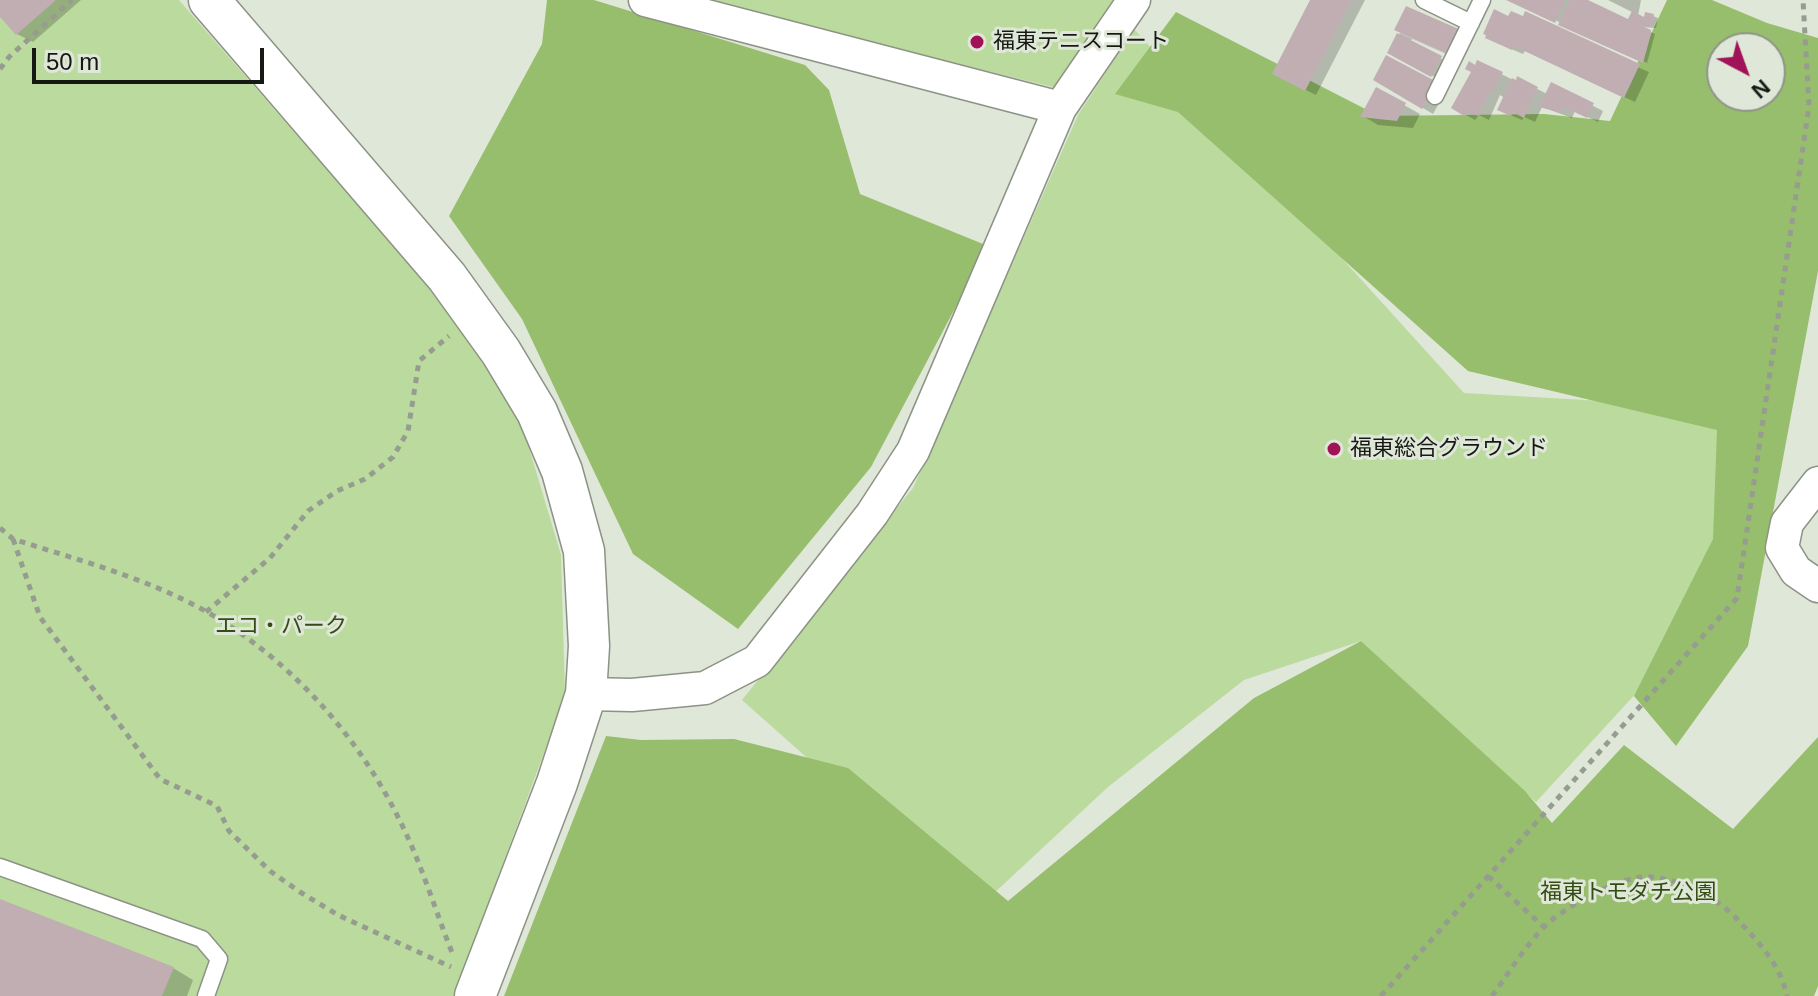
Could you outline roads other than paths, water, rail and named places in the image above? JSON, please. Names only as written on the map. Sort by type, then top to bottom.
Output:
[{"type":"street","points":[[645,0],[1060,108]]},
{"type":"street","points":[[586,694],[632,695],[705,688],[757,661],[872,514],[913,451],[1060,108],[1134,0]]},
{"type":"street","points":[[219,3],[447,277],[501,352],[537,412],[562,471],[584,551],[589,646],[586,694],[557,783],[475,996]]},
{"type":"street","points":[[1818,483],[1787,523],[1782,548],[1796,571],[1818,586]]},
{"type":"lane","points":[[1424,0],[1471,23]]},
{"type":"lane","points":[[1435,96],[1482,0]]},
{"type":"lane","points":[[0,867],[202,939],[219,959],[206,996]]},
{"type":"place","name":"福東テニスコート","points":[[977,42]]},
{"type":"place","name":"福東総合グラウンド","points":[[1334,449]]},
{"type":"park label","name":"エコ・パーク","points":[[281,627]]},
{"type":"park label","name":"福東トモダチ公園","points":[[1628,893]]}]
